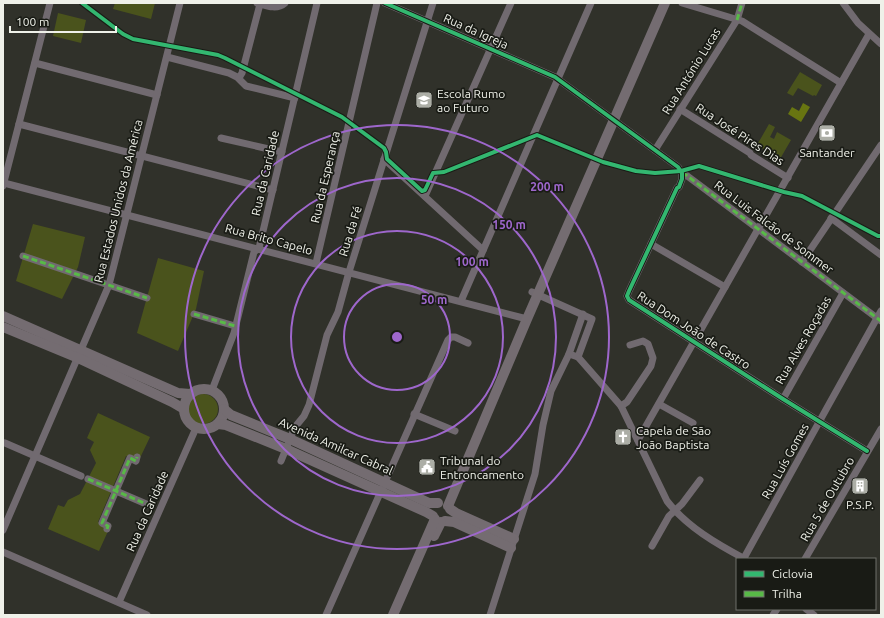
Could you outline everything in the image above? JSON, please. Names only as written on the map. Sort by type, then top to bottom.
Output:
[{"type":"street","points":[[3,185],[50,3]]},
{"type":"street","name":"Rua Estados Unidos da América","points":[[3,530],[109,285],[180,3]]},
{"type":"street","points":[[239,78],[242,73],[258,3],[275,7],[284,4]]},
{"type":"street","name":"Rua da Caridade","points":[[212,390],[236,326],[254,252],[259,248],[317,3]]},
{"type":"street","name":"Rua da Esperança","points":[[316,263],[377,3]]},
{"type":"street","name":"Rua da Igreja","points":[[386,3],[558,79]]},
{"type":"street","name":"Rua da Fé","points":[[281,462],[295,427],[304,416],[309,405],[327,335],[338,312],[349,272],[433,3]]},
{"type":"street","points":[[425,196],[511,3]]},
{"type":"street","points":[[461,301],[591,3]]},
{"type":"street","points":[[438,520],[450,518],[445,505],[611,119],[659,3]]},
{"type":"street","points":[[611,119],[665,3]]},
{"type":"street","points":[[682,3],[742,21],[841,83]]},
{"type":"street","name":"Rua António Lucas","points":[[655,150],[737,20],[742,3]]},
{"type":"street","points":[[843,3],[858,23],[881,44]]},
{"type":"street","points":[[638,440],[838,91],[869,34]]},
{"type":"street","points":[[167,57],[229,73],[239,78],[246,86],[295,98]]},
{"type":"street","points":[[35,63],[157,95]]},
{"type":"street","name":"Rua Luis Falcão de Sommer","points":[[558,79],[678,167],[682,174],[686,175],[843,293],[880,317]]},
{"type":"street","name":"Rua José Pires Dias","points":[[680,109],[750,152],[751,155],[788,178]]},
{"type":"street","points":[[19,124],[273,190]]},
{"type":"street","points":[[221,138],[282,152]]},
{"type":"street","points":[[802,262],[880,148]]},
{"type":"street","points":[[384,159],[483,250]]},
{"type":"street","name":"Rua Dom João de Castro","points":[[682,174],[679,187],[677,188],[628,293],[628,298],[632,303],[782,399],[867,451]]},
{"type":"street","name":"Rua Brito Capelo","points":[[3,185],[126,214],[525,317]]},
{"type":"street","points":[[831,218],[881,255]]},
{"type":"street","points":[[651,244],[725,287]]},
{"type":"street","points":[[23,256],[147,298]]},
{"type":"street","name":"Rua Alves Roçadas","points":[[782,399],[843,293]]},
{"type":"street","points":[[535,294],[592,319],[578,357]]},
{"type":"street","points":[[194,314],[236,326]]},
{"type":"street","points":[[490,615],[536,474],[543,425],[552,391],[583,314]]},
{"type":"street","points":[[3,316],[80,354],[184,409]]},
{"type":"street","name":"Rua Luís Gomes","points":[[745,558],[818,421],[880,317]]},
{"type":"street","points":[[3,327],[80,354],[178,393],[190,394]]},
{"type":"street","points":[[326,615],[448,340],[451,337],[455,337],[468,343]]},
{"type":"street","points":[[622,406],[651,366],[653,358],[648,344],[643,341],[630,344]]},
{"type":"street","points":[[568,354],[578,357],[622,406],[667,501],[675,511],[716,543],[742,558]]},
{"type":"street","points":[[200,389],[212,390],[221,398],[224,415],[218,424],[208,429],[196,428],[187,420],[184,409],[186,399],[190,394],[200,389]]},
{"type":"street","points":[[659,404],[693,423]]},
{"type":"street","name":"Avenida Amilcar Cabral","points":[[224,410],[231,415],[290,439],[382,486],[438,520],[454,522],[512,544]]},
{"type":"street","points":[[414,414],[455,431]]},
{"type":"street","name":"Avenida Amilcar Cabral","points":[[218,424],[226,425],[429,503],[445,505],[512,544]]},
{"type":"street","name":"Rua da Caridade","points":[[118,602],[196,428]]},
{"type":"street","name":"Rua 5 de Outubro","points":[[806,558],[881,429]]},
{"type":"street","points":[[5,443],[151,506]]},
{"type":"street","points":[[107,528],[108,526],[102,523],[130,458],[136,461],[137,457]]},
{"type":"street","points":[[652,546],[669,516],[675,511],[700,480]]},
{"type":"street","points":[[438,520],[432,510],[445,505]]},
{"type":"street","points":[[393,615],[438,520]]},
{"type":"street","points":[[399,615],[438,520]]},
{"type":"street","points":[[3,552],[147,615]]},
{"type":"shaded area","points":[[115,3],[155,3],[151,19],[113,9]]},
{"type":"shaded area","points":[[58,13],[86,20],[81,43],[53,36]]},
{"type":"shaded area","points":[[800,72],[822,85],[816,96],[813,96],[798,88],[793,96],[787,93]]},
{"type":"shaded area","points":[[803,103],[810,107],[801,122],[788,114],[792,107],[799,111]]},
{"type":"shaded area","points":[[769,124],[775,127],[770,137],[774,139],[777,132],[791,140],[780,159],[757,145]]},
{"type":"shaded area","points":[[33,224],[85,237],[78,267],[62,299],[16,281]]},
{"type":"shaded area","points":[[158,258],[204,271],[196,309],[178,351],[137,333]]},
{"type":"shaded area","points":[[203,394],[209,395],[217,403],[217,415],[209,423],[203,424],[197,423],[189,415],[188,409],[189,403],[197,395]]},
{"type":"shaded area","points":[[98,413],[150,437],[140,458],[126,456],[98,522],[109,529],[99,551],[48,529],[58,505],[64,507],[68,500],[80,494],[96,463],[90,450],[94,442],[87,438]]},
{"type":"marked path","points":[[737,20],[742,3]]},
{"type":"marked path","points":[[682,173],[881,321]]},
{"type":"marked path","points":[[23,256],[147,298]]},
{"type":"marked path","points":[[194,314],[235,326]]},
{"type":"marked path","points":[[107,529],[108,526],[102,523],[130,458],[136,461],[137,457]]},
{"type":"marked path","points":[[88,479],[151,506]]},
{"type":"cycle path","points":[[82,3],[123,34],[133,39],[218,55],[342,117],[384,148],[387,159],[422,191],[425,190],[433,173],[444,172],[537,135],[603,162],[636,171],[655,173],[681,171],[699,166],[802,196],[878,236],[881,236]]},
{"type":"cycle path","points":[[385,3],[555,77],[678,167],[682,173],[682,179],[629,291],[627,296],[629,300],[867,451]]},
{"type":"place","name":"Escola Rumo ao Futuro","points":[[424,100]]},
{"type":"place","name":"Santander","points":[[827,133]]},
{"type":"place","name":"Capela de São João Baptista","points":[[623,437]]},
{"type":"place","name":"Tribunal do Entroncamento","points":[[427,467]]},
{"type":"place","name":"P.S.P.","points":[[860,486]]}]
